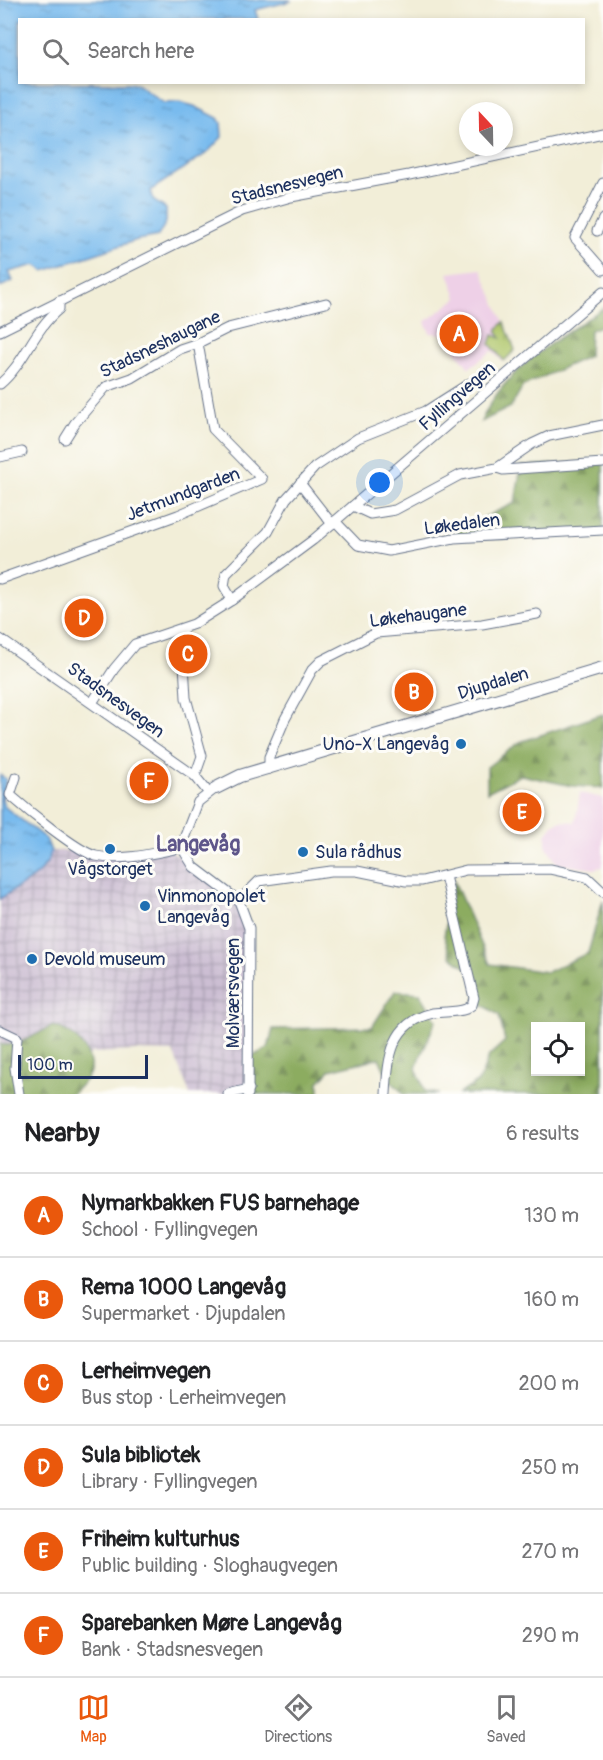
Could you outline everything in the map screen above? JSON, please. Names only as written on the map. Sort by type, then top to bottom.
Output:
[{"type":"main road","name":"Djupdalen","points":[[212,790],[227,787],[255,773],[603,668]]},
{"type":"street","name":"Stadsnesvegen","points":[[0,331],[229,216],[262,204],[603,132]]},
{"type":"street","points":[[603,183],[575,237],[603,270]]},
{"type":"street","points":[[597,231],[603,219]]},
{"type":"street","name":"Fyllingvegen","points":[[92,703],[114,669],[135,644],[182,630],[232,600],[334,523],[603,292]]},
{"type":"street","points":[[0,384],[17,368],[39,328],[59,309],[59,301]]},
{"type":"street","name":"Stadsneshaugane","points":[[65,439],[75,423],[106,387],[132,378],[180,349],[198,344],[228,328],[326,303]]},
{"type":"street","name":"Jetmundgarden","points":[[0,579],[178,515],[262,479],[213,429],[198,344]]},
{"type":"street","name":"Fyllingvegen","points":[[232,600],[224,586],[226,574],[268,532],[286,499],[315,467],[358,438],[426,411],[470,383]]},
{"type":"street","points":[[353,506],[370,514],[388,512],[460,475],[497,468],[532,444],[549,436],[603,425]]},
{"type":"street","points":[[0,457],[21,452]]},
{"type":"street","points":[[497,468],[503,470],[603,463]]},
{"type":"street","points":[[300,483],[334,523]]},
{"type":"street","name":"Løkedalen","points":[[334,523],[358,545],[389,551],[454,538],[603,530]]},
{"type":"street","name":"Løkehaugane","points":[[269,769],[269,758],[285,719],[312,670],[321,661],[376,633],[482,624],[537,614]]},
{"type":"street","points":[[182,630],[186,699],[202,756],[195,776]]},
{"type":"street","name":"Stadsnesvegen","points":[[0,639],[212,790]]},
{"type":"street","points":[[16,777],[10,795],[79,849],[93,856],[125,856],[184,847]]},
{"type":"street","points":[[212,790],[198,802],[192,814],[183,841],[184,847],[194,867],[239,900],[259,881],[347,870],[406,881],[422,881],[474,869],[550,869],[579,874],[592,880],[603,892]]},
{"type":"street","points":[[386,1094],[390,1052],[405,1025],[421,1016],[466,1009],[472,1005],[474,998],[445,876]]},
{"type":"street","points":[[592,880],[603,877]]},
{"type":"street","name":"Molværsvegen","points":[[239,900],[249,928],[249,1092]]},
{"type":"street","points":[[0,1030],[17,1038],[15,1068],[19,1094]]},
{"type":"street","points":[[228,1094],[249,1092]]},
{"type":"shaded area","points":[[481,269],[516,350],[503,362],[492,351],[469,368],[442,334],[430,333],[425,322],[457,298],[448,273]]},
{"type":"shaded area","points":[[580,793],[603,798],[603,867],[594,869],[557,864],[546,845],[546,834],[553,825],[561,821],[575,822]]},
{"type":"shaded area","points":[[170,850],[239,899],[250,930],[247,1088],[233,1094],[190,1094],[173,1052],[92,1053],[88,1056],[81,1044],[53,1026],[5,1046],[0,1044],[0,899],[40,870],[48,861],[51,851]]},
{"type":"green space","points":[[603,308],[603,325],[590,330],[589,356],[523,386],[511,407],[481,422],[503,386],[518,371],[550,344]]},
{"type":"green space","points":[[504,322],[515,350],[504,361],[490,344],[493,335],[501,338],[496,331]]},
{"type":"green space","points":[[603,462],[603,531],[442,537],[515,503],[521,466]]},
{"type":"green space","points":[[603,714],[603,788],[572,786],[521,775],[487,792],[487,767],[520,742]]},
{"type":"green space","points":[[454,881],[490,964],[547,972],[588,953],[603,900],[603,1094],[459,1094],[479,1081],[489,1056],[505,1041],[499,1015],[475,1000],[479,978],[451,956],[444,936]]},
{"type":"green space","points":[[395,991],[420,993],[436,1020],[416,1068],[425,1091],[439,1094],[404,1094],[388,1078],[379,1058],[330,1070],[319,1082],[319,1094],[246,1094],[249,1058],[268,1048],[273,1029],[372,1027]]},
{"type":"green space","points":[[53,1026],[74,1036],[85,1049],[90,1071],[85,1081],[72,1094],[0,1094],[0,1044],[20,1042]]},
{"type":"water","points":[[0,0],[291,1],[255,10],[258,18],[18,18],[18,84],[136,84],[164,103],[179,102],[194,106],[218,118],[221,123],[222,137],[207,153],[151,190],[153,200],[166,209],[166,222],[158,236],[137,240],[44,271],[35,265],[9,272],[13,281],[0,287]]},
{"type":"water","points":[[0,775],[6,779],[2,800],[5,807],[46,839],[51,851],[45,866],[38,873],[0,899]]},
{"type":"place","name":"Nymarkbakken FUS barnehage","points":[[459,334]]},
{"type":"place","name":"Sula bibliotek","points":[[84,618]]},
{"type":"place","name":"Lerheimvegen","points":[[188,654]]},
{"type":"place","name":"Rema 1000 Langevåg","points":[[414,692]]},
{"type":"place","name":"Uno-X Langevåg","points":[[461,744]]},
{"type":"place","name":"Sparebanken Møre Langevåg","points":[[149,781]]},
{"type":"place","name":"Friheim kulturhus","points":[[522,812]]},
{"type":"place","name":"Vågstorget","points":[[110,849]]},
{"type":"place","name":"Sula rådhus","points":[[303,852]]},
{"type":"place","name":"Vinmonopolet Langevåg","points":[[145,906]]},
{"type":"place","name":"Devold museum","points":[[32,959]]},
{"type":"district","name":"Langevåg","points":[[198,844]]}]
